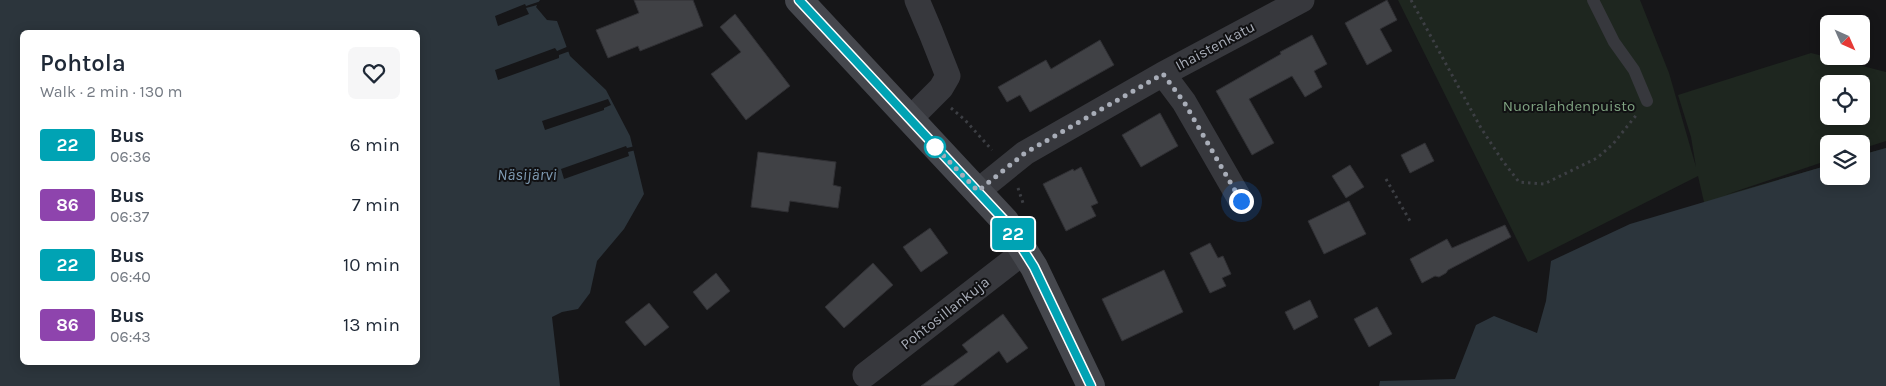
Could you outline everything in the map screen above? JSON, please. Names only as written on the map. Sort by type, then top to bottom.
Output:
[{"type":"main road","points":[[799,0],[1005,221],[1044,285],[1091,386]]},
{"type":"street","points":[[910,120],[941,88],[948,76],[917,0]]},
{"type":"street","name":"Ihaistenkatu","points":[[978,191],[1025,153],[1163,74],[1302,0]]},
{"type":"street","points":[[1163,74],[1184,102],[1241,201]]},
{"type":"street","name":"Pohtosillankuja","points":[[865,376],[1025,251]]},
{"type":"lane","points":[[1593,0],[1614,42],[1634,70],[1647,102]]},
{"type":"path","points":[[1411,0],[1481,128],[1502,160],[1520,182],[1544,184],[1597,158],[1613,144],[1647,102]]},
{"type":"path","points":[[1386,178],[1410,221]]},
{"type":"green space","name":"Nuoralahdenpuisto","points":[[1398,0],[1640,0],[1669,73],[1696,167],[1691,137],[1678,95],[1811,53],[1820,55],[1820,65],[1858,65],[1886,72],[1886,141],[1870,146],[1870,135],[1820,135],[1820,163],[1725,195],[1820,168],[1820,185],[1870,185],[1870,152],[1886,148],[1886,386],[1704,202],[1698,176],[1528,262]]},
{"type":"water","name":"Näsijärvi","points":[[0,0],[540,0],[536,7],[547,20],[557,21],[570,56],[606,90],[630,136],[644,194],[624,229],[597,261],[590,293],[578,309],[562,312],[552,317],[560,386],[0,386]]},
{"type":"water","points":[[1886,148],[1886,386],[1379,386],[1380,381],[1455,379],[1476,325],[1494,316],[1537,333],[1546,301],[1551,261],[1630,224],[1820,168],[1820,185],[1870,185],[1870,152]]},
{"type":"pier","points":[[541,1],[541,4],[526,8],[529,14],[498,26],[495,16],[525,4],[526,6]]},
{"type":"pier","points":[[569,46],[570,51],[559,55],[559,58],[498,80],[495,70],[555,48],[557,51]]},
{"type":"pier","points":[[608,99],[611,105],[604,108],[604,110],[545,130],[542,121]]},
{"type":"pier","points":[[626,146],[627,148],[635,146],[636,150],[628,152],[629,156],[564,179],[561,169]]},
{"type":"building","points":[[634,0],[693,0],[703,26],[640,51],[638,46],[608,58],[596,30],[639,13]]},
{"type":"building","points":[[1387,0],[1397,20],[1380,29],[1392,51],[1367,65],[1345,23]]},
{"type":"building","points":[[735,14],[790,86],[746,120],[711,74],[741,52],[720,27]]},
{"type":"building","points":[[1312,35],[1327,64],[1314,71],[1322,87],[1305,97],[1292,76],[1249,99],[1274,143],[1252,155],[1216,91]]},
{"type":"building","points":[[1100,40],[1114,65],[1030,112],[1020,95],[1007,102],[998,87],[1046,60],[1051,69]]},
{"type":"building","points":[[1160,113],[1178,146],[1141,167],[1122,135]]},
{"type":"building","points":[[1425,143],[1434,161],[1410,173],[1401,155]]},
{"type":"building","points":[[758,152],[836,162],[833,185],[841,187],[838,208],[790,201],[788,212],[751,207]]},
{"type":"building","points":[[1350,165],[1364,187],[1346,198],[1332,176]]},
{"type":"building","points":[[1081,167],[1098,203],[1091,206],[1096,216],[1066,231],[1043,184]]},
{"type":"building","points":[[1349,201],[1366,234],[1324,254],[1308,221]]},
{"type":"building","points":[[1505,225],[1511,237],[1448,270],[1439,277],[1435,276],[1422,283],[1410,259],[1447,239],[1452,248]]},
{"type":"building","points":[[930,228],[948,253],[921,272],[903,247]]},
{"type":"building","points":[[1210,243],[1218,258],[1223,256],[1231,274],[1222,278],[1226,286],[1210,293],[1190,253]]},
{"type":"building","points":[[873,263],[893,285],[844,328],[825,307]]},
{"type":"building","points":[[1164,270],[1183,312],[1122,341],[1102,299]]},
{"type":"building","points":[[716,273],[730,291],[707,310],[693,292]]},
{"type":"building","points":[[1310,300],[1318,317],[1294,330],[1285,312]]},
{"type":"building","points":[[649,303],[669,327],[645,346],[625,322]]},
{"type":"building","points":[[1377,307],[1392,334],[1369,347],[1354,319]]},
{"type":"building","points":[[1003,314],[1028,348],[1007,363],[999,351],[953,386],[921,386],[968,352],[962,345]]},
{"type":"bus line","name":"22","points":[[799,0],[1005,221],[1044,285],[1091,386]]},
{"type":"route","points":[[935,147],[933,145],[978,191],[1025,153],[1163,74],[1184,102],[1241,201]]}]
